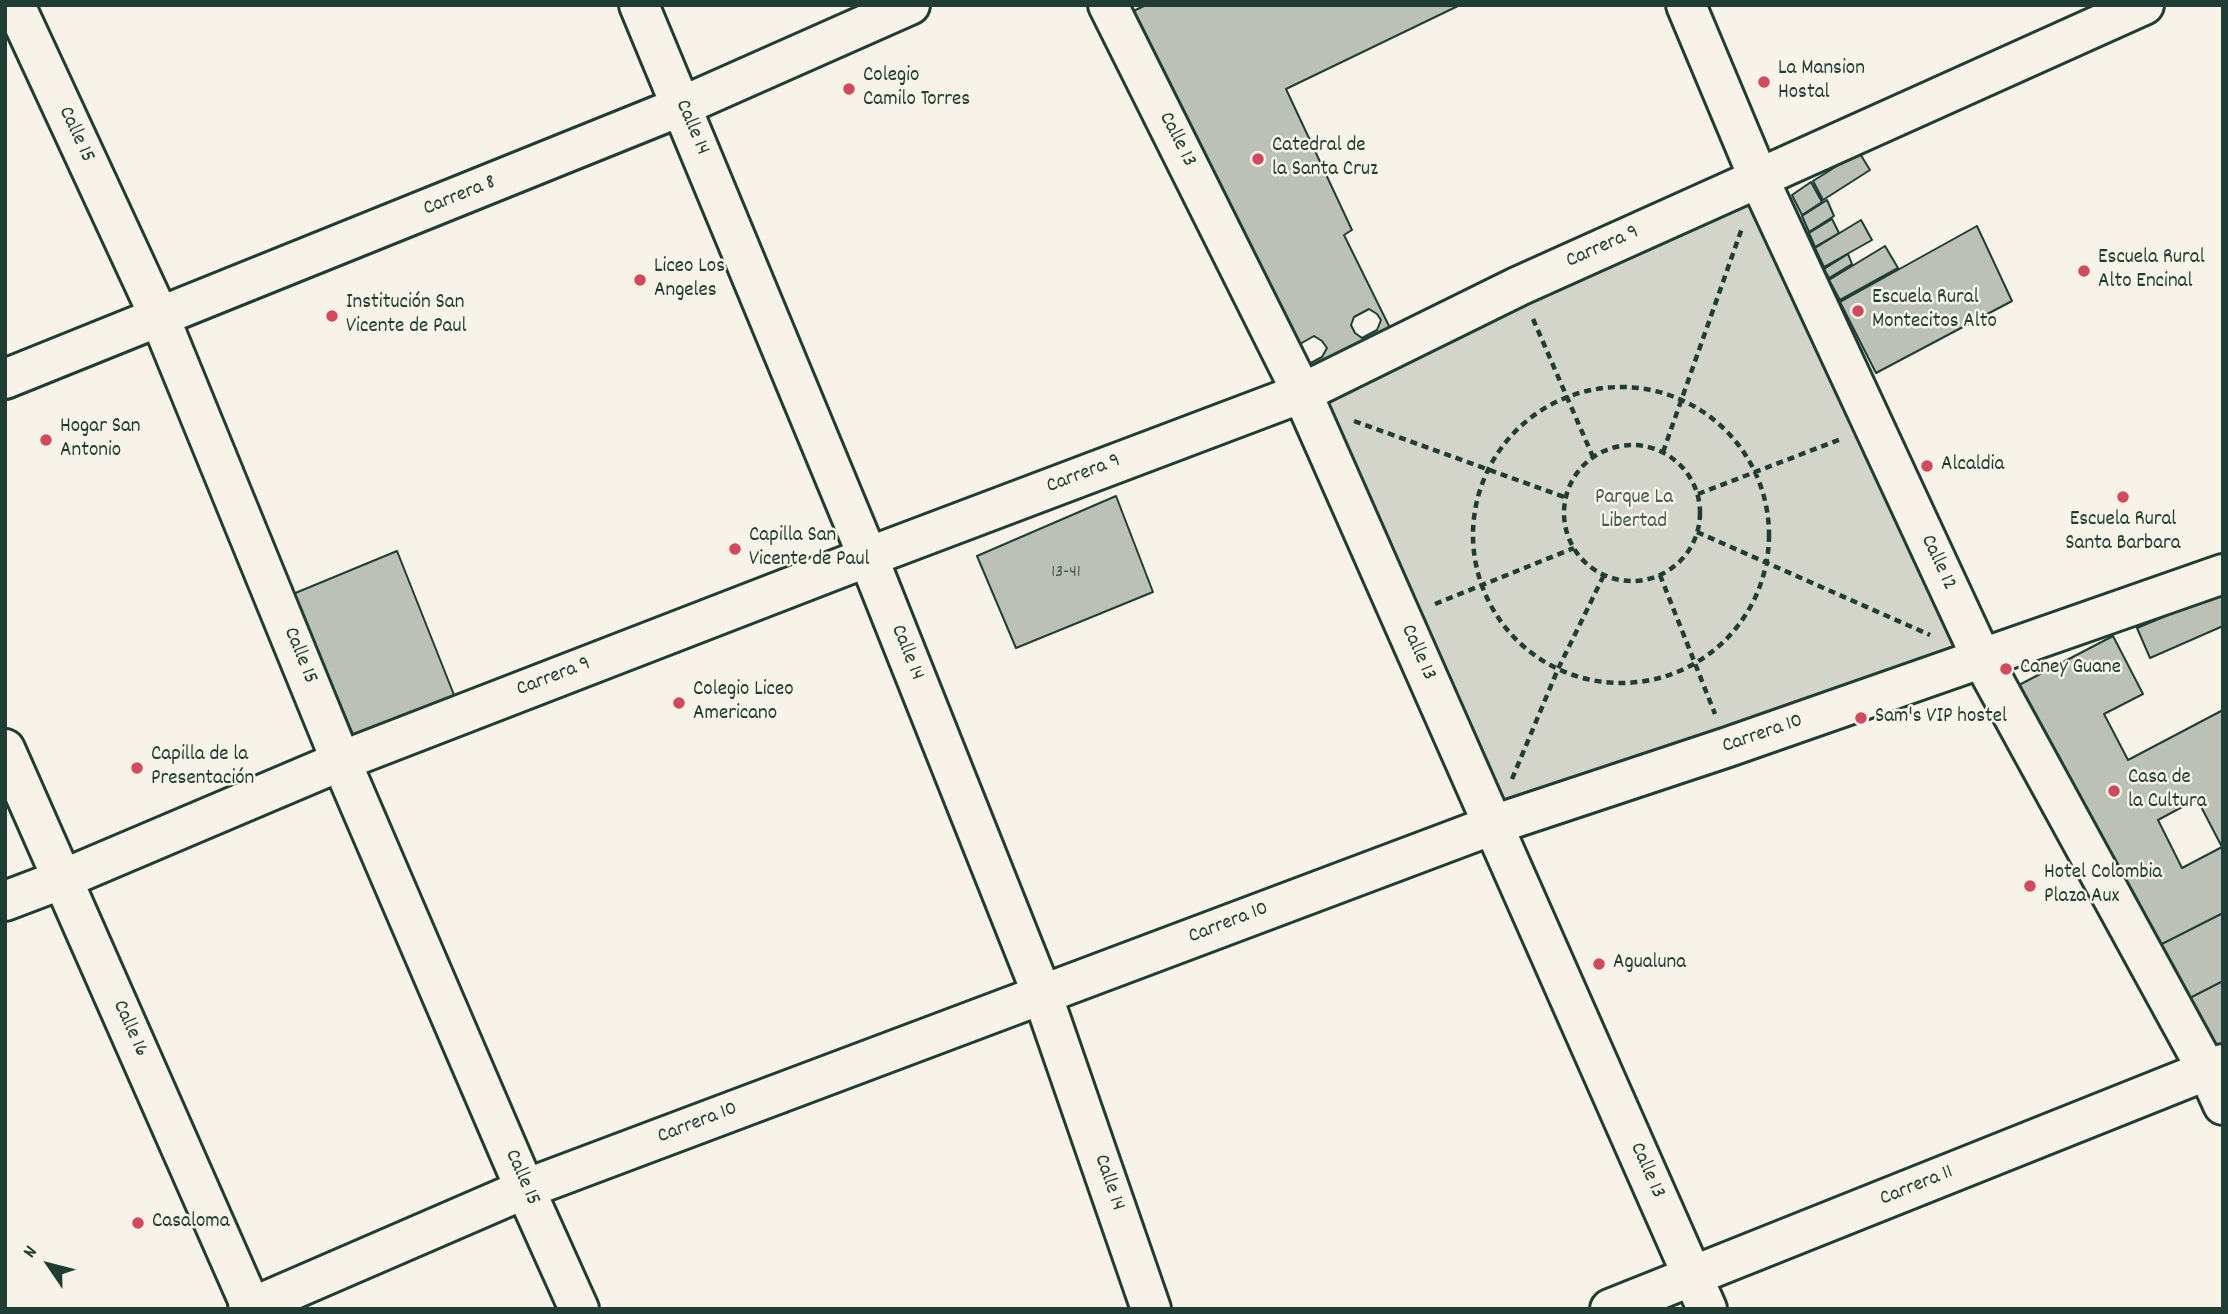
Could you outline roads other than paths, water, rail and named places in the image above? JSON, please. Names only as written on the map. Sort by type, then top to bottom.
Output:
[{"type":"street","name":"Calle 15","points":[[15,5],[160,318],[341,761],[579,1309]]},
{"type":"street","name":"Calle 14","points":[[639,5],[868,557],[1042,994],[1151,1309]]},
{"type":"street","name":"Carrera 8","points":[[5,379],[682,106],[910,5]]},
{"type":"street","name":"Calle 13","points":[[1108,5],[1304,398],[1700,1293]]},
{"type":"street","name":"Calle 12","points":[[1686,5],[1759,179],[1982,659],[2218,1080]]},
{"type":"street","name":"Carrera 9","points":[[5,901],[341,761],[868,557],[1304,398],[1518,286],[2144,5]]},
{"type":"street","name":"Carrera 10","points":[[251,1308],[526,1189],[1493,825],[1728,747],[2223,573]]},
{"type":"street","name":"Calle 16","points":[[5,748],[251,1308]]},
{"type":"street","name":"Carrera 11","points":[[1610,1309],[1700,1293],[2218,1080]]},
{"type":"place","name":"La Mansion Hostal","points":[[1764,82]]},
{"type":"place","name":"Colegio Camilo Torres","points":[[849,89]]},
{"type":"place","name":"Catedral de la Santa Cruz","points":[[1258,159]]},
{"type":"place","name":"Escuela Rural Alto Encinal","points":[[2084,271]]},
{"type":"place","name":"Liceo Los Angeles","points":[[640,280]]},
{"type":"place","name":"Escuela Rural Montecitos Alto","points":[[1858,311]]},
{"type":"place","name":"Institución San Vicente de Paul","points":[[332,316]]},
{"type":"place","name":"Hogar San Antonio","points":[[46,440]]},
{"type":"place","name":"Alcaldia","points":[[1927,466]]},
{"type":"place","name":"Escuela Rural Santa Barbara","points":[[2123,497]]},
{"type":"place","name":"Capilla San Vicente de Paul","points":[[735,549]]},
{"type":"place","name":"Caney Guane","points":[[2006,669]]},
{"type":"place","name":"Colegio Liceo Americano","points":[[679,703]]},
{"type":"place","name":"Sam's VIP hostel","points":[[1861,718]]},
{"type":"place","name":"Capilla de la Presentación","points":[[137,768]]},
{"type":"place","name":"Casa de la Cultura","points":[[2114,791]]},
{"type":"place","name":"Hotel Colombia Plaza Aux","points":[[2030,886]]},
{"type":"place","name":"Agualuna","points":[[1599,964]]},
{"type":"place","name":"Casaloma","points":[[138,1223]]},
{"type":"park label","name":"Parque La Libertad","points":[[1634,511]]}]
